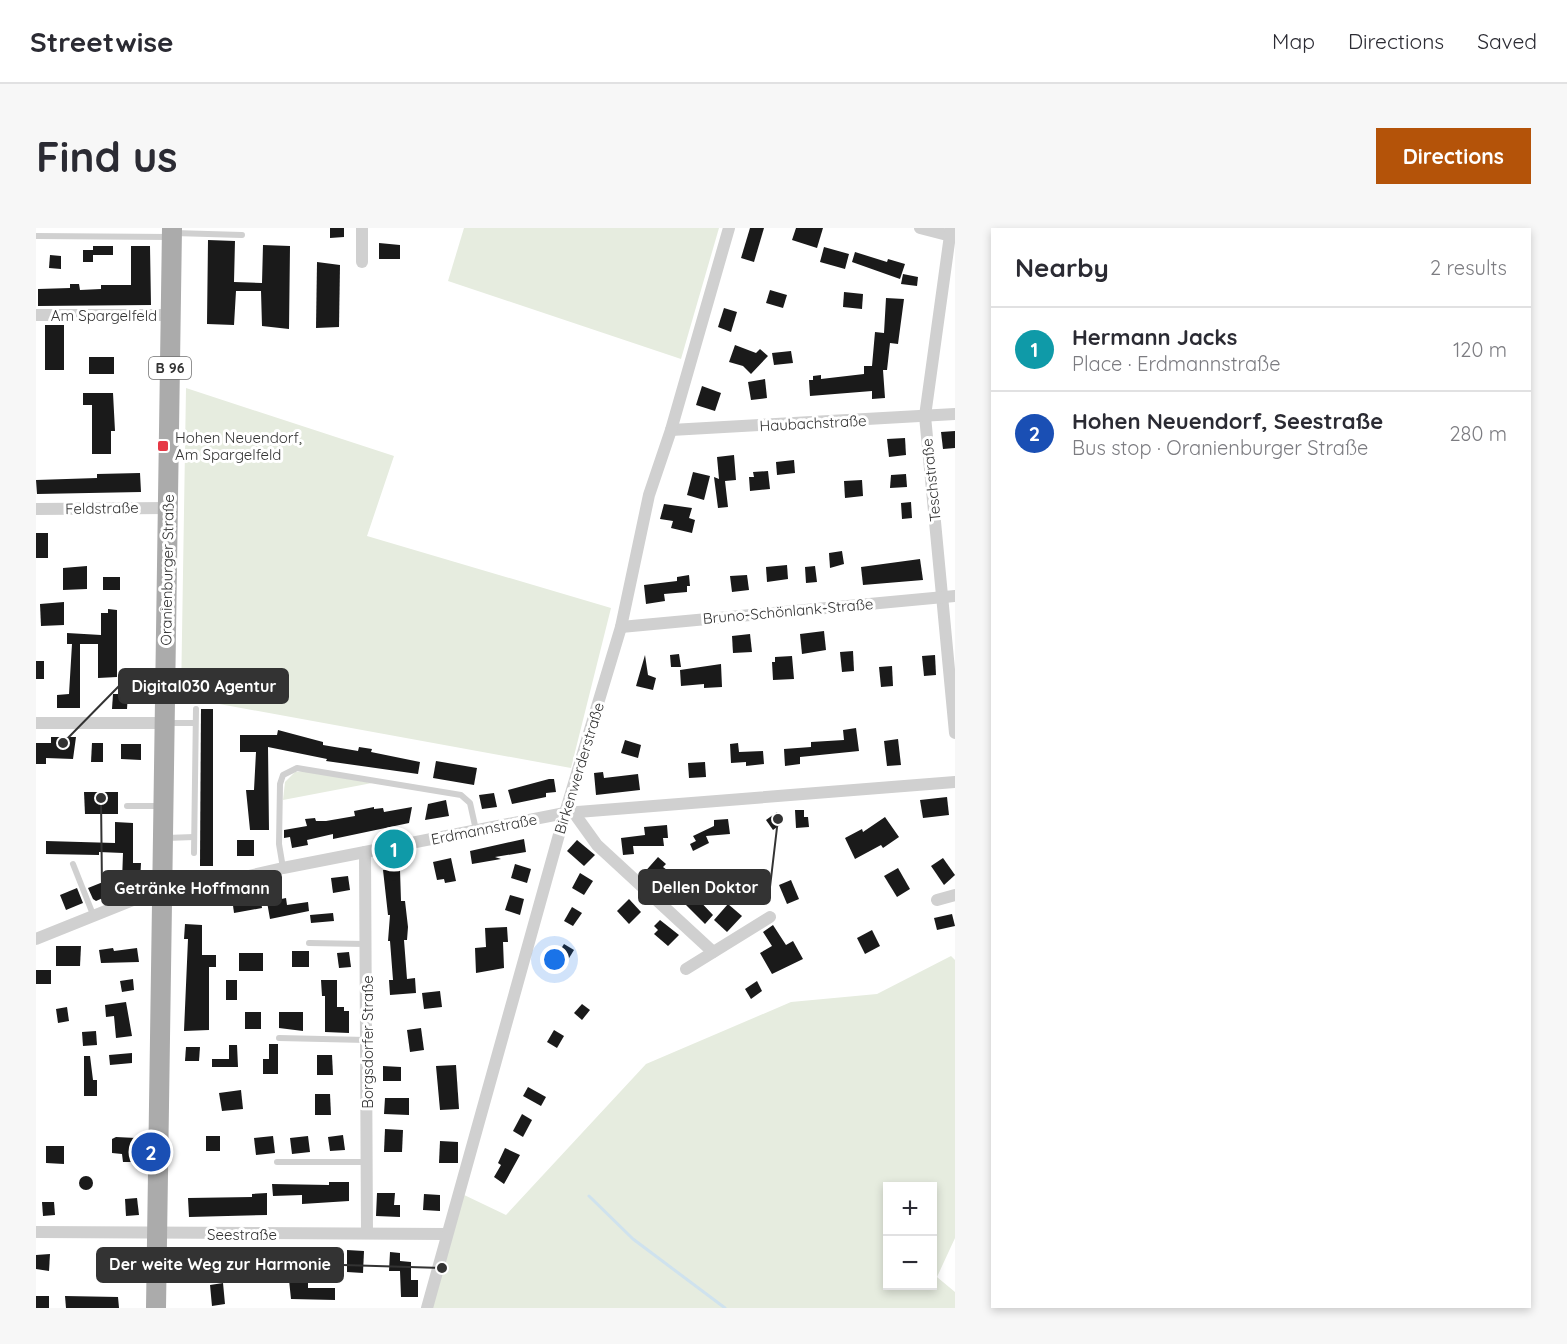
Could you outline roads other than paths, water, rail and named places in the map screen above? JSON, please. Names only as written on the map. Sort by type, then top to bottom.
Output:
[{"type":"main road","name":"Oranienburger Straße","points":[[156,1308],[172,233]]},
{"type":"street","points":[[362,228],[362,262]]},
{"type":"street","name":"Birkenwerderstraße","points":[[427,1308],[621,627],[649,495],[671,430],[729,228]]},
{"type":"street","points":[[920,228],[952,234]]},
{"type":"street","name":"Teschstraße","points":[[952,234],[925,416],[949,596],[955,733]]},
{"type":"street","name":"Am Spargelfeld","points":[[36,315],[171,315]]},
{"type":"street","name":"Haubachstraße","points":[[671,430],[955,414]]},
{"type":"street","name":"Feldstraße","points":[[36,509],[168,508]]},
{"type":"street","name":"Bruno-Schönlank-Straße","points":[[621,627],[949,596]]},
{"type":"street","points":[[36,723],[164,723]]},
{"type":"street","name":"Erdmannstraße","points":[[36,939],[138,898],[569,813],[955,782]]},
{"type":"street","points":[[569,813],[597,845],[712,952]]},
{"type":"street","name":"Borgsdorfer Straße","points":[[365,852],[367,1233]]},
{"type":"street","points":[[937,900],[955,895]]},
{"type":"street","points":[[686,969],[770,917]]},
{"type":"street","name":"Seestraße","points":[[36,1232],[447,1233]]},
{"type":"lane","points":[[36,236],[172,233],[242,235]]},
{"type":"lane","points":[[194,853],[196,709]]},
{"type":"lane","points":[[164,723],[195,723]]},
{"type":"lane","points":[[283,868],[279,844],[279,784],[283,775],[297,768],[461,795],[470,803],[476,830]]},
{"type":"lane","points":[[127,806],[163,806]]},
{"type":"lane","points":[[163,838],[194,837]]},
{"type":"lane","points":[[73,864],[94,917]]},
{"type":"lane","points":[[309,943],[366,944]]},
{"type":"lane","points":[[279,1038],[366,1040]]},
{"type":"lane","points":[[277,1162],[368,1162]]},
{"type":"waterway","points":[[589,1196],[633,1239],[725,1308]]},
{"type":"place","name":"Hohen Neuendorf, Am Spargelfeld","points":[[163,446]]},
{"type":"place","name":"Digital030 Agentur","points":[[63,743]]},
{"type":"place","name":"Getränke Hoffmann","points":[[101,798]]},
{"type":"place","name":"Dellen Doktor","points":[[778,819]]},
{"type":"place","name":"Hermann Jacks","points":[[394,849]]},
{"type":"place","name":"Hohen Neuendorf, Seestraße","points":[[151,1152]]},
{"type":"place","name":"Der weite Weg zur Harmonie","points":[[442,1268]]}]
